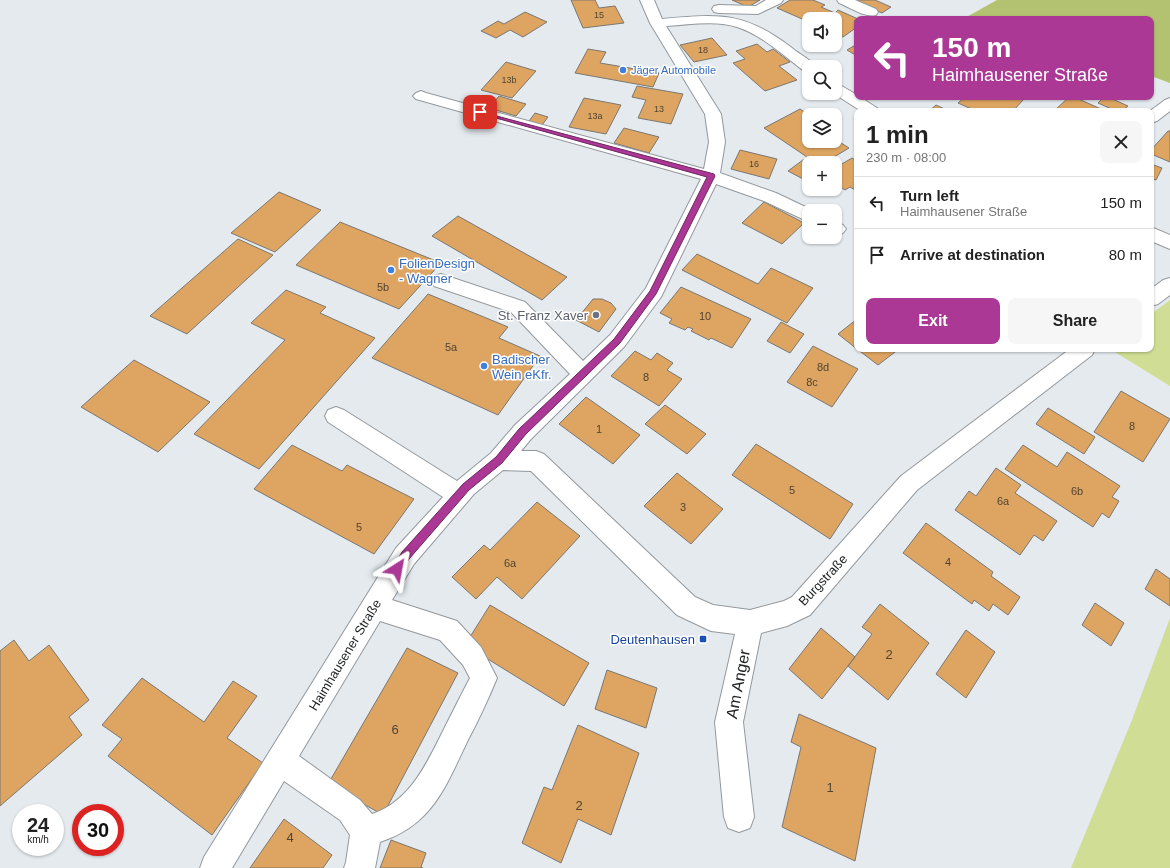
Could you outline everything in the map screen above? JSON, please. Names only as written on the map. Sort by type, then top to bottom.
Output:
[{"type":"street","name":"Haimhausener Straße","points":[[215,868],[405,556],[460,495],[499,460],[523,432],[617,341],[654,292],[712,176],[717,142],[713,114],[657,23],[647,0]]},
{"type":"street","points":[[704,20],[709,13],[718,9],[758,10],[776,0]]},
{"type":"street","points":[[844,0],[871,12]]},
{"type":"street","points":[[657,23],[704,20],[735,22],[753,28],[770,38],[802,63]]},
{"type":"street","points":[[842,92],[854,100]]},
{"type":"street","points":[[421,96],[712,176],[770,197],[802,213]]},
{"type":"street","points":[[854,100],[867,108]]},
{"type":"street","points":[[1154,116],[1170,103]]},
{"type":"street","points":[[1154,235],[1170,243]]},
{"type":"street","points":[[441,281],[518,307],[583,374]]},
{"type":"street","points":[[1154,297],[1170,285]]},
{"type":"street","name":"Burgstraße","points":[[499,460],[536,461],[686,606],[711,618],[750,623],[787,613],[801,606],[909,483],[1081,352]]},
{"type":"street","points":[[336,416],[460,495]]},
{"type":"street","points":[[366,831],[391,823],[415,804],[433,782],[484,678],[472,656],[448,630],[374,608]]},
{"type":"street","name":"Am Anger","points":[[739,817],[729,722],[750,623]]},
{"type":"street","points":[[281,761],[350,810],[366,831],[360,868]]},
{"type":"green space","points":[[997,0],[1170,0],[1170,83],[1154,77],[1154,16],[968,16]]},
{"type":"green space","points":[[1170,300],[1170,386],[1115,352],[1154,352],[1154,312]]},
{"type":"green space","points":[[1170,618],[1170,868],[1071,868],[1132,720]]},
{"type":"building","points":[[571,0],[595,0],[599,8],[615,6],[624,23],[583,28]]},
{"type":"building","points":[[732,0],[760,0],[748,7]]},
{"type":"building","points":[[790,0],[813,0],[825,5],[821,7],[833,12],[802,12],[802,19],[777,8]]},
{"type":"building","points":[[875,0],[891,7],[882,13],[854,1]]},
{"type":"building","points":[[838,10],[854,17],[854,29],[843,37],[842,12],[836,12]]},
{"type":"building","points":[[525,12],[547,22],[523,37],[510,30],[496,38],[481,31],[498,21],[504,24]]},
{"type":"building","points":[[712,38],[727,55],[694,62],[680,45]]},
{"type":"building","points":[[757,44],[767,52],[773,49],[790,62],[779,66],[797,80],[765,91],[733,63],[745,59],[736,51]]},
{"type":"building","points":[[854,46],[854,54],[847,50]]},
{"type":"building","points":[[588,49],[606,52],[600,63],[659,73],[653,87],[575,73]]},
{"type":"building","points":[[506,62],[536,71],[512,98],[481,90]]},
{"type":"building","points":[[637,86],[683,94],[671,124],[638,118],[646,100],[632,97]]},
{"type":"building","points":[[499,96],[526,104],[516,116],[489,108]]},
{"type":"building","points":[[584,98],[621,105],[606,134],[569,127]]},
{"type":"building","points":[[962,100],[1023,100],[1016,108],[969,108],[958,103]]},
{"type":"building","points":[[1066,100],[1081,100],[1099,108],[1057,108]]},
{"type":"building","points":[[1101,100],[1115,100],[1128,106],[1126,108],[1109,108],[1098,103]]},
{"type":"building","points":[[936,105],[942,108],[932,108]]},
{"type":"building","points":[[800,109],[802,110],[802,148],[842,148],[842,144],[849,148],[836,156],[806,156],[764,128]]},
{"type":"building","points":[[535,113],[548,117],[542,125],[529,121]]},
{"type":"building","points":[[624,128],[659,137],[649,153],[614,143]]},
{"type":"building","points":[[1168,131],[1170,131],[1170,162],[1154,155],[1154,147]]},
{"type":"building","points":[[740,150],[777,159],[769,179],[731,169]]},
{"type":"building","points":[[852,158],[854,159],[854,189],[850,187],[845,190],[842,188],[842,164]]},
{"type":"building","points":[[802,161],[802,178],[788,171]]},
{"type":"building","points":[[1154,165],[1162,168],[1156,180],[1154,179]]},
{"type":"building","points":[[279,192],[321,210],[275,252],[231,233]]},
{"type":"building","points":[[764,202],[802,222],[802,225],[782,244],[742,223]]},
{"type":"building","points":[[458,216],[567,277],[542,300],[432,236]]},
{"type":"building","points":[[340,222],[441,263],[399,309],[296,265]]},
{"type":"building","points":[[238,239],[273,255],[187,334],[150,316]]},
{"type":"building","points":[[697,254],[758,284],[771,268],[813,288],[787,323],[682,270]]},
{"type":"building","points":[[681,287],[751,319],[732,348],[711,338],[709,340],[691,331],[693,329],[688,327],[685,330],[669,323],[672,319],[660,313]]},
{"type":"building","points":[[286,290],[326,307],[320,313],[375,338],[259,469],[194,434],[285,340],[251,323]]},
{"type":"building","points":[[428,294],[508,327],[499,338],[540,356],[498,415],[372,358]]},
{"type":"building","name":"St. Franz Xaver","points":[[593,299],[602,299],[611,303],[616,309],[599,332],[576,320]]},
{"type":"building","points":[[854,321],[854,347],[838,334]]},
{"type":"building","points":[[781,322],[804,334],[790,353],[767,341]]},
{"type":"building","points":[[813,346],[858,369],[832,407],[787,382]]},
{"type":"building","points":[[635,351],[651,360],[657,353],[673,363],[667,370],[682,379],[659,406],[611,376]]},
{"type":"building","points":[[861,352],[895,352],[878,365]]},
{"type":"building","points":[[134,360],[210,402],[158,452],[81,407]]},
{"type":"building","points":[[1121,391],[1170,419],[1143,462],[1094,432]]},
{"type":"building","points":[[586,397],[640,435],[613,464],[559,424]]},
{"type":"building","points":[[665,405],[706,434],[687,454],[645,424]]},
{"type":"building","points":[[1048,408],[1095,437],[1084,454],[1036,424]]},
{"type":"building","points":[[756,444],[853,504],[830,539],[732,475]]},
{"type":"building","points":[[292,445],[342,471],[347,465],[414,499],[374,554],[254,489]]},
{"type":"building","points":[[1023,445],[1057,467],[1067,452],[1120,486],[1112,497],[1119,501],[1109,518],[1102,513],[1093,527],[1005,469]]},
{"type":"building","points":[[996,468],[1021,485],[1015,493],[1057,521],[1043,541],[1034,535],[1020,555],[955,510],[969,491],[976,496]]},
{"type":"building","points":[[677,473],[723,509],[691,544],[644,506]]},
{"type":"building","points":[[537,502],[580,536],[522,599],[497,577],[476,599],[452,577],[484,545],[490,550]]},
{"type":"building","points":[[926,523],[993,572],[991,576],[1020,597],[1008,615],[993,604],[989,611],[974,600],[972,604],[903,553]]},
{"type":"building","points":[[1156,569],[1170,579],[1170,606],[1145,589]]},
{"type":"building","points":[[1095,603],[1124,623],[1111,646],[1082,625]]},
{"type":"building","points":[[880,604],[929,643],[888,700],[848,666],[872,634],[862,627]]},
{"type":"building","points":[[490,605],[589,663],[564,706],[465,645]]},
{"type":"building","points":[[821,628],[855,657],[822,699],[789,669]]},
{"type":"building","points":[[966,630],[995,652],[966,698],[936,674]]},
{"type":"building","points":[[14,640],[29,661],[49,645],[89,700],[69,717],[82,735],[0,806],[0,651]]},
{"type":"building","points":[[407,648],[458,673],[383,815],[328,784]]},
{"type":"building","points":[[607,670],[657,688],[646,728],[595,709]]},
{"type":"building","points":[[142,678],[204,722],[233,681],[257,696],[227,738],[263,763],[212,835],[108,756],[122,739],[102,725]]},
{"type":"building","points":[[799,714],[876,748],[855,861],[782,827],[801,747],[791,742]]},
{"type":"building","points":[[578,725],[639,753],[611,835],[578,819],[561,863],[522,843],[544,787],[552,790]]},
{"type":"building","points":[[284,819],[332,855],[323,868],[250,868]]},
{"type":"building","points":[[391,840],[426,853],[421,867],[423,868],[380,868]]},
{"type":"place","name":"Jäger Automobile","points":[[623,70]]},
{"type":"place","name":"FolienDesign - Wagner","points":[[391,270]]},
{"type":"place","name":"St. Franz Xaver","points":[[596,315]]},
{"type":"place","name":"Badischer Wein eKfr.","points":[[484,366]]},
{"type":"place","name":"Deutenhausen","points":[[703,639]]},
{"type":"route","points":[[397,569],[405,556],[466,487],[499,460],[523,432],[617,341],[654,292],[712,176],[480,112]]}]
